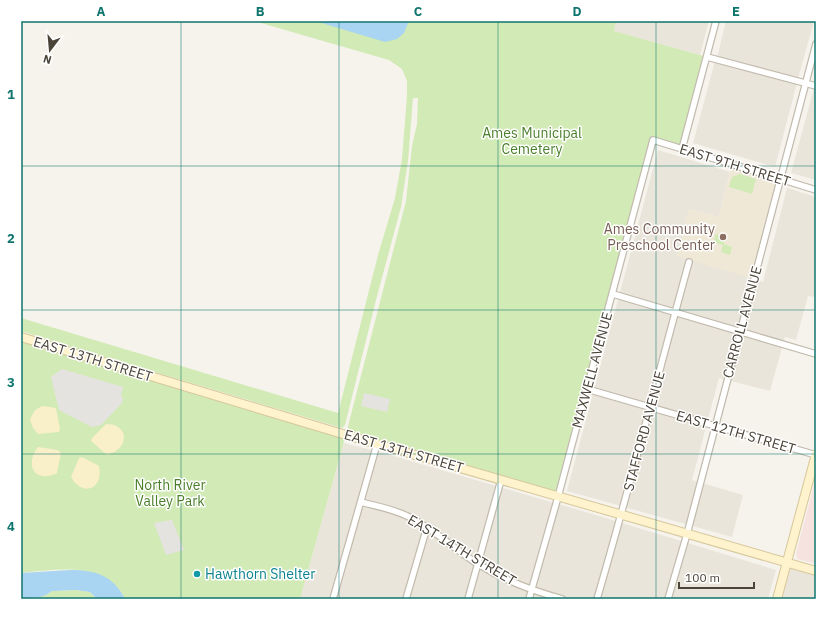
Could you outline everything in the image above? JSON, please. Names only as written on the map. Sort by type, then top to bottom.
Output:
[{"type":"main road","name":"EAST 13TH STREET","points":[[21,337],[377,444],[816,571]]},
{"type":"main road","points":[[778,599],[816,455]]},
{"type":"street","points":[[682,149],[716,21]]},
{"type":"street","name":"CARROLL AVENUE","points":[[668,599],[816,44]]},
{"type":"street","points":[[707,57],[816,86]]},
{"type":"street","name":"EAST 9TH STREET","points":[[653,140],[816,190]]},
{"type":"street","name":"MAXWELL AVENUE","points":[[528,599],[558,497],[653,140]]},
{"type":"street","name":"STAFFORD AVENUE","points":[[596,599],[622,515],[649,407],[689,262]]},
{"type":"street","points":[[613,294],[816,354]]},
{"type":"street","name":"EAST 12TH STREET","points":[[587,389],[816,455]]},
{"type":"street","points":[[333,599],[377,444]]},
{"type":"street","points":[[468,599],[501,480]]},
{"type":"street","name":"EAST 14TH STREET","points":[[361,502],[407,516],[427,527],[478,563],[506,579],[531,590],[562,599]]},
{"type":"street","points":[[406,599],[427,527]]},
{"type":"shaded area","points":[[616,21],[709,21],[700,55],[614,31]]},
{"type":"shaded area","points":[[726,21],[814,21],[798,79],[717,58]]},
{"type":"shaded area","points":[[715,61],[797,83],[775,167],[693,143]]},
{"type":"shaded area","points":[[814,88],[816,88],[816,180],[791,173]]},
{"type":"shaded area","points":[[658,150],[730,172],[719,217],[689,209],[746,277],[763,282],[787,188],[816,197],[816,297],[808,296],[796,340],[785,337],[770,391],[719,378],[692,480],[743,495],[732,537],[567,491]]},
{"type":"shaded area","name":"Ames Community Preschool Center","points":[[732,164],[781,178],[754,279],[677,256],[689,209],[719,217]]},
{"type":"shaded area","points":[[62,369],[123,387],[121,395],[123,399],[122,403],[101,425],[92,427],[59,410],[51,377]]},
{"type":"shaded area","points":[[364,393],[390,399],[387,412],[361,406]]},
{"type":"shaded area","points":[[344,443],[589,513],[776,570],[768,599],[300,599]]},
{"type":"shaded area","points":[[816,477],[816,564],[798,559],[796,554]]},
{"type":"shaded area","points":[[172,520],[184,550],[166,555],[154,523]]},
{"type":"shaded area","points":[[787,563],[816,571],[816,599],[777,599]]},
{"type":"green space","points":[[254,21],[616,21],[614,31],[707,57],[682,149],[654,140],[558,497],[346,435],[300,599],[125,599],[116,587],[105,578],[93,573],[79,570],[50,570],[21,573],[21,337],[346,434],[406,201],[412,146],[417,124],[418,98],[413,98],[408,161],[401,207],[345,425],[342,428],[21,331],[21,318],[338,413],[378,255],[395,198],[402,159],[407,81],[402,69],[389,60]]},
{"type":"green space","points":[[740,174],[756,179],[752,194],[729,187],[732,177]]},
{"type":"green space","points":[[716,234],[726,237],[724,244],[732,247],[730,255],[721,252],[723,245],[713,242]]},
{"type":"green space","points":[[76,590],[90,592],[97,599],[27,599],[46,595],[52,591]]},
{"type":"sand","points":[[42,406],[56,408],[60,429],[59,432],[38,434],[33,428],[30,419],[35,410]]},
{"type":"sand","points":[[106,424],[117,426],[124,435],[122,446],[107,455],[91,441],[92,438]]},
{"type":"sand","points":[[38,447],[58,450],[61,453],[57,473],[49,476],[43,476],[34,471],[32,460]]},
{"type":"sand","points":[[82,457],[99,466],[100,474],[98,481],[91,488],[86,489],[81,487],[71,477],[79,458]]},
{"type":"water","points":[[315,21],[409,21],[404,33],[397,39],[385,42]]},
{"type":"water","points":[[70,570],[87,571],[109,579],[115,584],[125,599],[97,599],[90,592],[76,590],[52,591],[40,597],[21,599],[21,573]]},
{"type":"place","name":"Ames Community Preschool Center","points":[[723,237]]},
{"type":"place","name":"Hawthorn Shelter","points":[[197,574]]},
{"type":"park label","name":"Ames Municipal Cemetery","points":[[532,142]]},
{"type":"park label","name":"North River Valley Park","points":[[170,494]]}]
